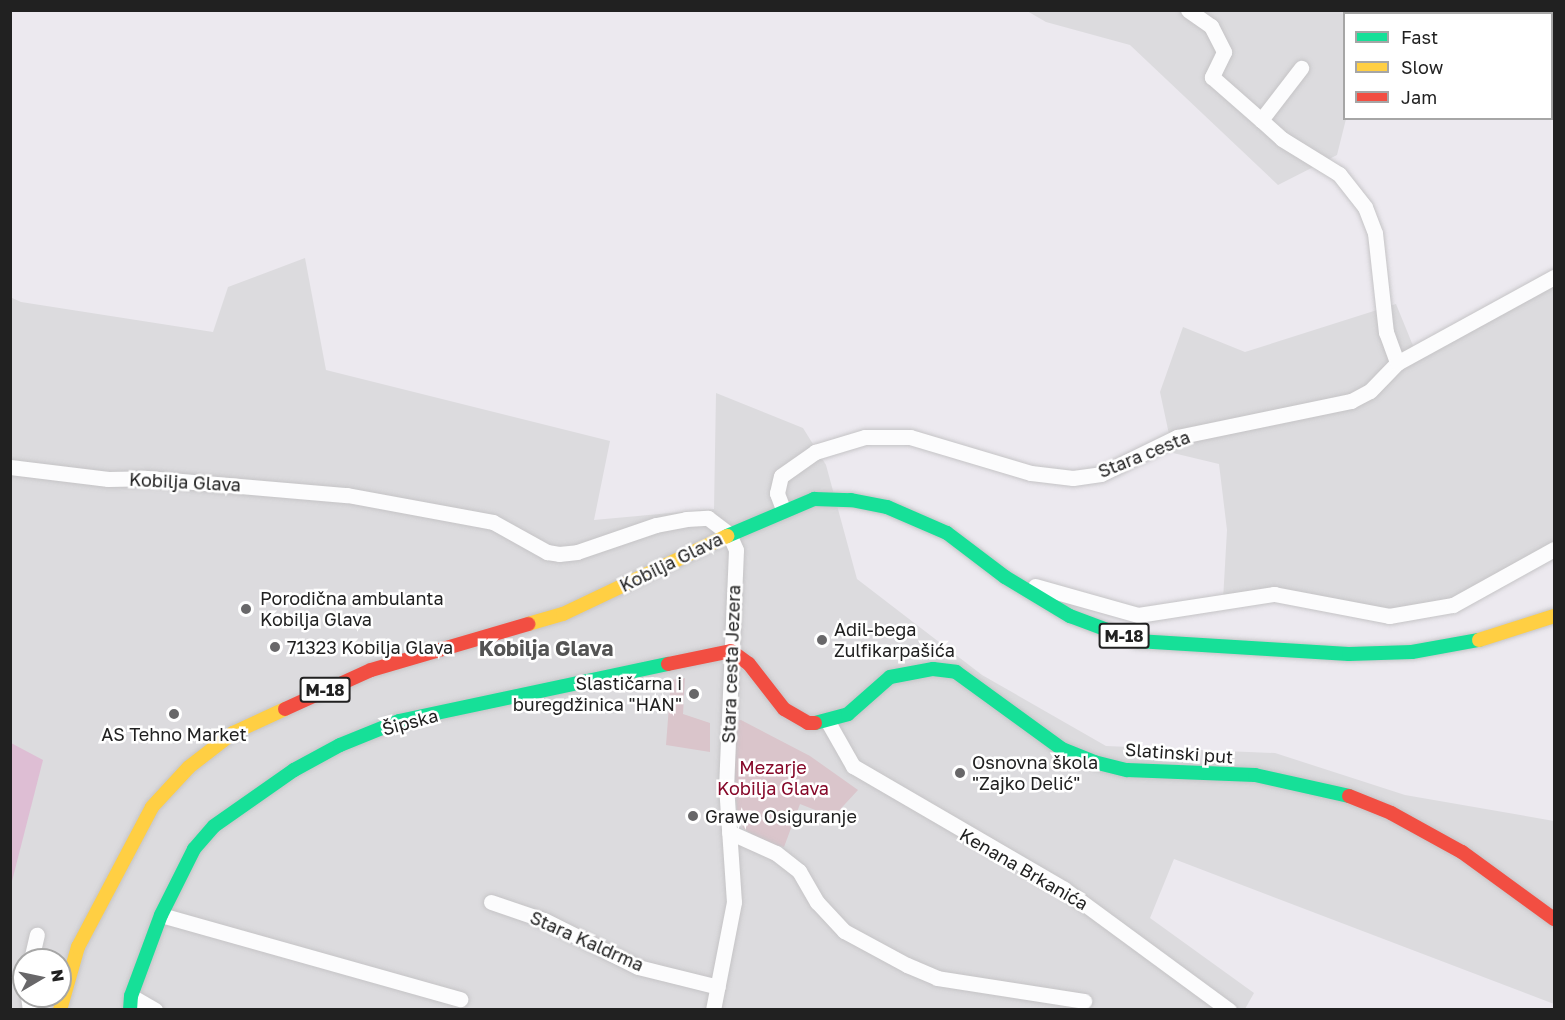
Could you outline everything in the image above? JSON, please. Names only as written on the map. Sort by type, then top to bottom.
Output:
[{"type":"main road","name":"M-18","points":[[729,534],[783,509],[814,500],[851,500],[887,507],[946,533],[1005,577],[1070,616],[1137,641],[1209,648],[1349,654],[1412,652],[1485,639],[1554,616]]},
{"type":"main road","name":"Kobilja Glava","points":[[60,1010],[78,947],[152,807],[189,767],[233,733],[370,670],[563,614],[729,534]]},
{"type":"main road","points":[[731,651],[749,664],[784,709],[808,723],[828,722]]},
{"type":"main road","name":"Šipska","points":[[130,1003],[161,915],[194,849],[214,826],[294,770],[339,745],[399,721],[731,651]]},
{"type":"main road","name":"Slatinski put","points":[[828,722],[848,714],[890,677],[933,669],[956,672],[1062,749],[1094,762],[1127,770],[1255,775],[1334,790],[1391,813],[1462,852],[1554,919]]},
{"type":"street","points":[[1188,10],[1211,26],[1224,52],[1212,76],[1282,139],[1339,174],[1365,207],[1377,240],[1386,332],[1398,363]]},
{"type":"street","points":[[1261,120],[1301,68]]},
{"type":"street","name":"Stara cesta","points":[[783,509],[777,493],[781,476],[815,452],[865,437],[910,437],[1031,473],[1074,478],[1101,474],[1177,437],[1352,401],[1370,391],[1398,363],[1554,277]]},
{"type":"street","name":"Kobilja Glava","points":[[11,467],[108,479],[147,478],[346,495],[493,522],[547,552],[568,555],[656,525],[686,519],[708,518],[729,534]]},
{"type":"street","name":"Stara cesta Jezera","points":[[713,1010],[734,902],[726,785],[736,550],[729,534]]},
{"type":"street","points":[[1005,577],[1138,615],[1275,594],[1389,616],[1453,605],[1554,549]]},
{"type":"street","name":"Kenana Brkanića","points":[[828,722],[853,766],[1064,889],[1229,1010]]},
{"type":"street","points":[[729,832],[776,853],[799,871],[816,902],[844,931],[907,965],[936,978],[1084,1001]]},
{"type":"street","name":"Stara Kaldrma","points":[[491,902],[544,920],[638,967],[718,987]]},
{"type":"street","points":[[161,915],[460,999]]},
{"type":"street","points":[[34,948],[37,935]]},
{"type":"street","name":"Šipska","points":[[130,1003],[155,1010]]},
{"type":"shaded area","points":[[1027,11],[1373,11],[1343,12],[1343,120],[1346,120],[1337,155],[1278,185],[1130,45],[1046,22]]},
{"type":"shaded area","points":[[305,258],[326,370],[610,441],[594,520],[714,509],[716,393],[803,428],[826,465],[857,579],[982,675],[1106,746],[1275,753],[1405,795],[1554,821],[1554,1004],[1174,859],[1150,918],[1254,993],[1245,1009],[11,1009],[10,297],[21,302],[213,332],[228,287]]},
{"type":"shaded area","points":[[1554,277],[1554,549],[1421,613],[1274,594],[1223,600],[1227,530],[1219,464],[1173,453],[1160,392],[1183,327],[1245,352],[1396,304],[1416,353]]},
{"type":"shaded area","points":[[11,743],[43,760],[11,885]]},
{"type":"green space","name":"Mezarje Kobilja Glava","points":[[685,678],[683,714],[710,723],[710,752],[666,745],[671,680]]},
{"type":"green space","name":"Mezarje Kobilja Glava","points":[[741,720],[810,756],[858,790],[833,817],[800,804],[784,847],[761,841],[743,828],[737,812],[731,721]]},
{"type":"traffic: fast","points":[[727,536],[814,499],[851,500],[887,507],[947,533],[1005,577],[1070,616],[1137,641],[1349,654],[1412,652],[1479,640]]},
{"type":"traffic: fast","points":[[130,1010],[131,996],[161,915],[194,849],[214,826],[294,770],[340,745],[399,721],[668,664]]},
{"type":"traffic: fast","points":[[815,723],[848,714],[890,677],[933,669],[956,672],[1062,749],[1094,762],[1127,770],[1255,775],[1349,796]]},
{"type":"traffic: slow","points":[[528,624],[563,614],[727,536]]},
{"type":"traffic: slow","points":[[1479,640],[1554,616]]},
{"type":"traffic: slow","points":[[60,1010],[78,947],[152,807],[189,767],[233,733],[285,709]]},
{"type":"traffic: jam","points":[[285,709],[371,670],[528,624]]},
{"type":"traffic: jam","points":[[668,664],[731,651],[749,664],[784,709],[808,723],[815,723]]},
{"type":"traffic: jam","points":[[1349,796],[1391,813],[1462,852],[1554,919]]},
{"type":"place","name":"Porodična ambulanta Kobilja Glava","points":[[246,609]]},
{"type":"place","name":"Adil-bega Zulfikarpašića","points":[[822,640]]},
{"type":"place","name":"71323 Kobilja Glava","points":[[275,647]]},
{"type":"place","name":"Slastičarna i buregdžinica \"HAN\"","points":[[694,694]]},
{"type":"place","name":"AS Tehno Market","points":[[174,714]]},
{"type":"place","name":"Osnovna škola \"Zajko Delić\"","points":[[960,773]]},
{"type":"place","name":"Grawe Osiguranje","points":[[693,816]]},
{"type":"district","name":"Kobilja Glava","points":[[546,648]]}]
